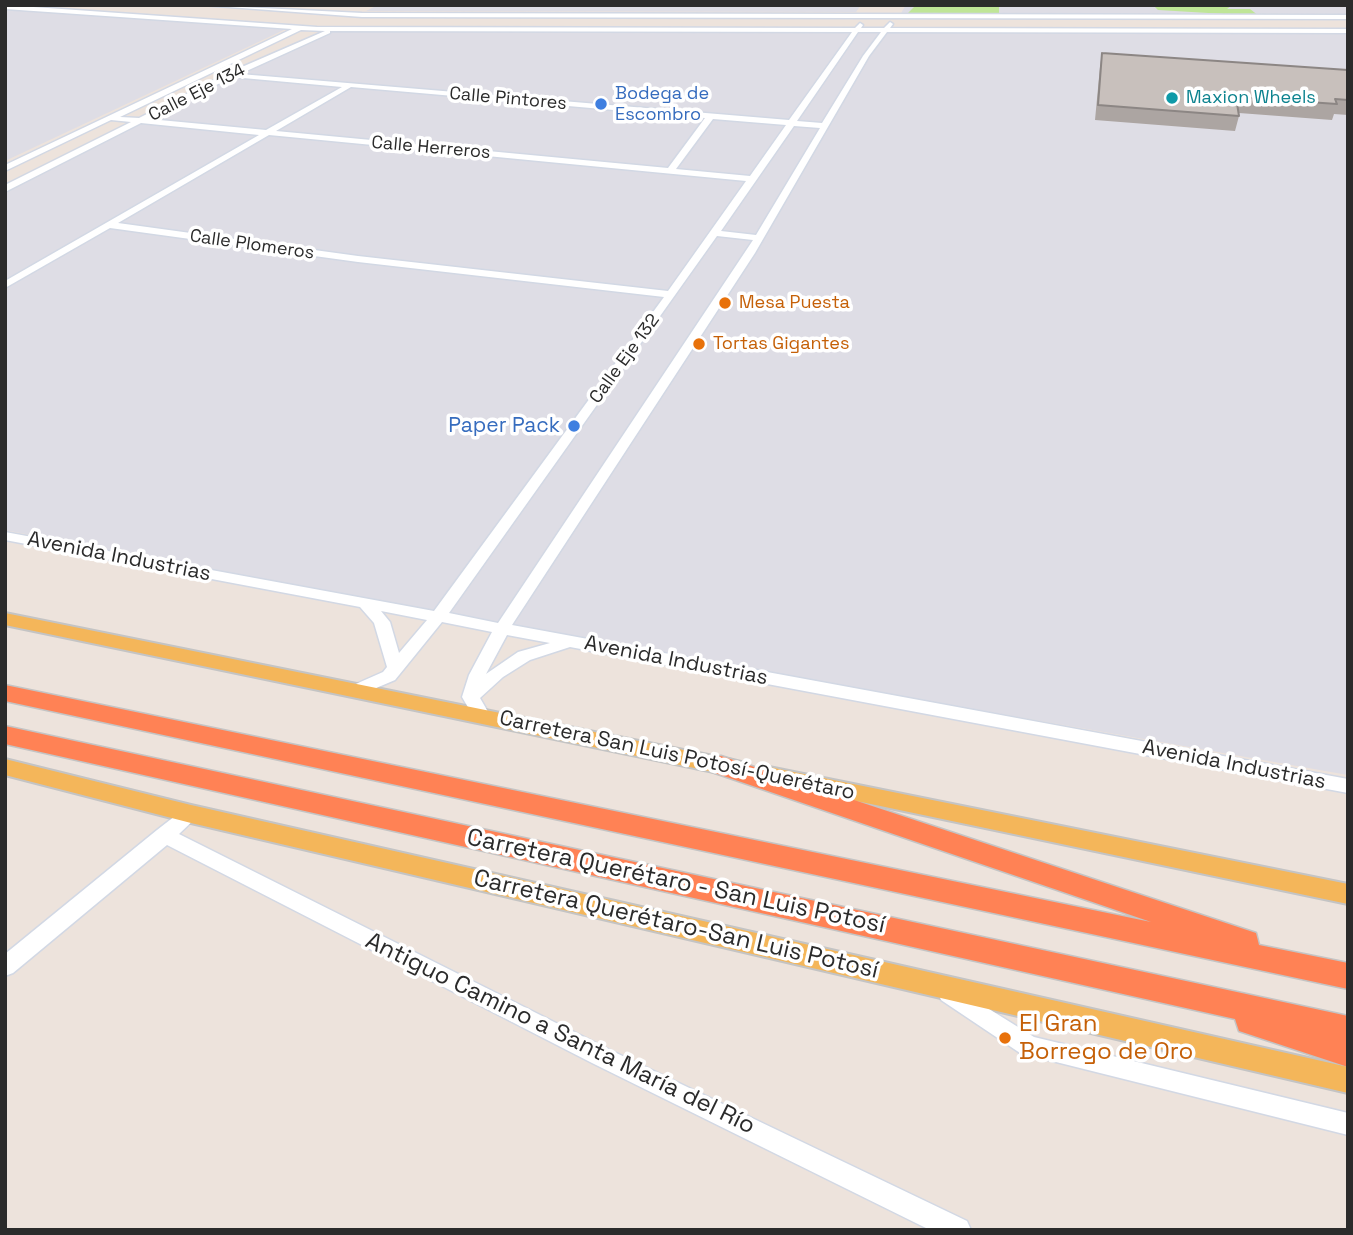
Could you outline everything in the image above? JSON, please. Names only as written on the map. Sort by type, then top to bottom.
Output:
[{"type":"highway","name":"Carretera Querétaro - San Luis Potosí","points":[[5,693],[1346,976]]},
{"type":"highway","name":"Carretera Querétaro - San Luis Potosí","points":[[5,735],[1348,1030]]},
{"type":"highway","points":[[5,743],[72,751]]},
{"type":"highway","points":[[721,765],[1346,976]]},
{"type":"highway","points":[[1124,979],[1348,1054]]},
{"type":"main road","name":"Carretera San Luis Potosí-Querétaro","points":[[5,619],[355,691],[476,707],[721,765],[1348,894]]},
{"type":"main road","name":"Carretera Querétaro-San Luis Potosí","points":[[5,767],[191,814],[1348,1080]]},
{"type":"street","points":[[205,5],[362,15],[865,16],[899,11],[1086,17],[1348,17]]},
{"type":"street","name":"Calle Eje 134","points":[[5,168],[347,5]]},
{"type":"street","name":"Calle Eje 134","points":[[5,188],[314,36],[366,22],[362,12],[377,5]]},
{"type":"street","name":"Calle Eje 132","points":[[355,691],[389,676],[438,617],[671,295],[873,5]]},
{"type":"street","points":[[5,7],[342,29],[1348,31]]},
{"type":"street","points":[[476,707],[477,675],[502,629],[759,238],[866,56],[899,11]]},
{"type":"street","points":[[1086,17],[1107,13],[1181,13],[1252,18]]},
{"type":"street","points":[[1181,13],[1211,18]]},
{"type":"street","name":"Calle Pintores","points":[[231,75],[827,126]]},
{"type":"street","points":[[5,285],[348,86]]},
{"type":"street","points":[[670,171],[710,117]]},
{"type":"street","name":"Calle Herreros","points":[[110,118],[752,179]]},
{"type":"street","name":"Calle Plomeros","points":[[109,225],[358,259],[671,295]]},
{"type":"street","points":[[714,233],[759,238]]},
{"type":"street","name":"Avenida Industrias","points":[[5,536],[1348,786]]},
{"type":"street","points":[[365,603],[382,622],[396,669]]},
{"type":"street","points":[[476,707],[497,673],[524,656],[572,642]]},
{"type":"street","points":[[5,967],[191,814]]},
{"type":"street","name":"Antiguo Camino a Santa María del Río","points":[[164,835],[600,1056],[958,1230]]},
{"type":"street","points":[[939,986],[1028,1046],[1348,1124]]},
{"type":"shaded area","points":[[378,5],[861,5],[856,12],[366,11]]},
{"type":"shaded area","points":[[906,5],[1348,5],[1348,14],[901,13]]},
{"type":"shaded area","points":[[5,9],[286,29],[5,161]]},
{"type":"shaded area","points":[[342,29],[1348,31],[1348,775],[542,633],[5,530],[5,189],[315,36]]},
{"type":"green space","points":[[916,5],[999,5],[999,14],[908,13]]},
{"type":"green space","points":[[1153,5],[1232,5],[1227,9],[1250,9],[1259,16],[1158,10]]},
{"type":"building","name":"Maxion Wheels","points":[[1102,53],[1348,70],[1348,100],[1335,99],[1337,104],[1236,97],[1239,116],[1098,105]]},
{"type":"place","name":"Maxion Wheels","points":[[1172,98]]},
{"type":"place","name":"Bodega de Escombro","points":[[601,104]]},
{"type":"place","name":"Mesa Puesta","points":[[725,303]]},
{"type":"place","name":"Tortas Gigantes","points":[[699,344]]},
{"type":"place","name":"Paper Pack","points":[[574,426]]},
{"type":"place","name":"El Gran Borrego de Oro","points":[[1005,1038]]}]
